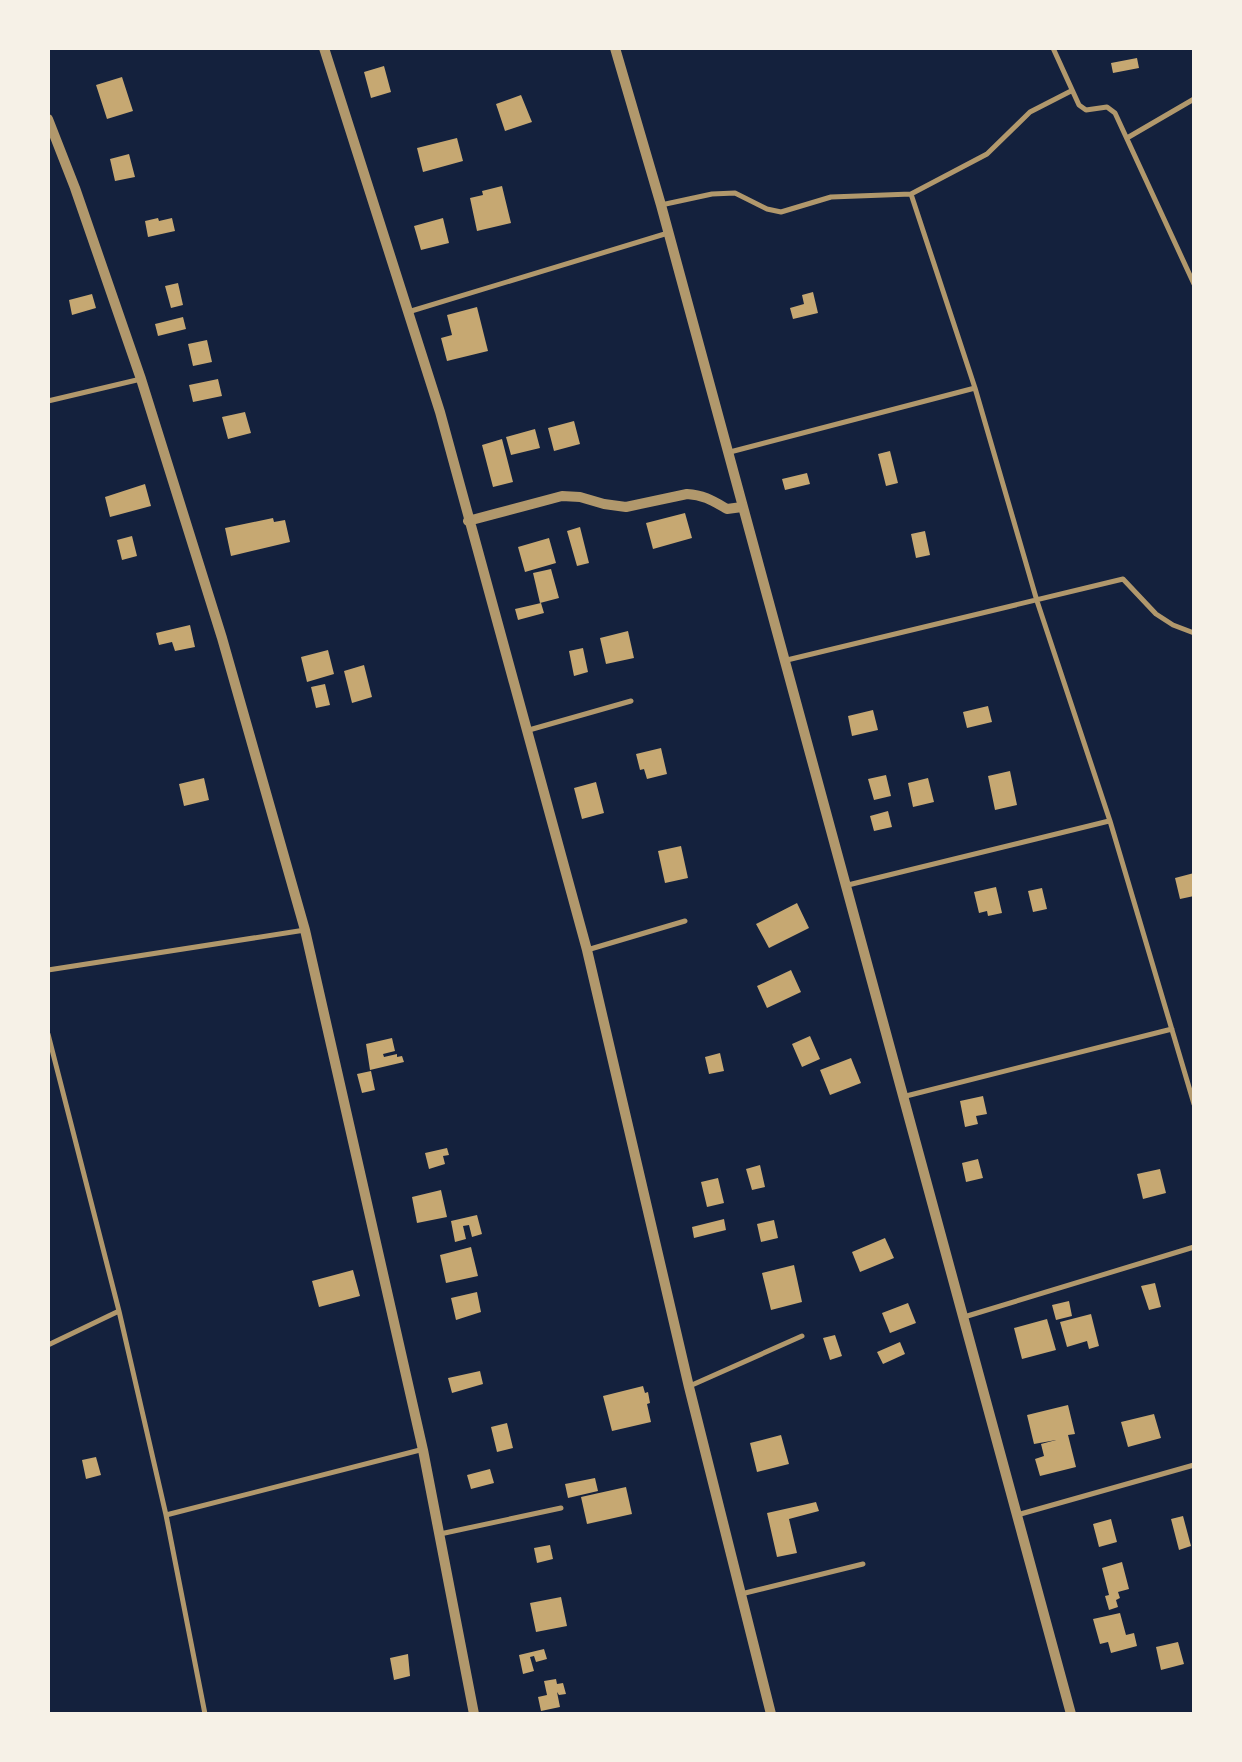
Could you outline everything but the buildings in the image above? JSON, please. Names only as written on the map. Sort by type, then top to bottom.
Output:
[{"type":"street","points":[[324,48],[440,412],[587,950],[771,1714]]},
{"type":"street","points":[[615,48],[662,205],[1070,1714]]},
{"type":"street","points":[[48,119],[142,379],[306,930],[423,1450],[474,1714]]},
{"type":"street","points":[[468,521],[562,496],[626,507],[697,494],[727,509],[742,507]]},
{"type":"lane","points":[[1052,48],[1080,106],[1086,110],[1112,108],[1194,284]]},
{"type":"lane","points":[[662,205],[735,193],[782,212],[831,197],[911,194],[986,154],[1030,112],[1071,90]]},
{"type":"lane","points":[[1127,138],[1194,99]]},
{"type":"lane","points":[[911,194],[975,388],[1037,601],[1110,821],[1194,1104]]},
{"type":"lane","points":[[408,312],[668,232]]},
{"type":"lane","points":[[48,401],[142,379]]},
{"type":"lane","points":[[727,453],[975,388]]},
{"type":"lane","points":[[784,660],[1123,579],[1156,614],[1194,633]]},
{"type":"lane","points":[[526,731],[632,701]]},
{"type":"lane","points":[[845,886],[1110,821]]},
{"type":"lane","points":[[587,950],[684,920]]},
{"type":"lane","points":[[48,970],[306,930]]},
{"type":"lane","points":[[903,1096],[1172,1028]]},
{"type":"lane","points":[[48,1034],[120,1311],[205,1714]]},
{"type":"lane","points":[[964,1317],[1194,1247]]},
{"type":"lane","points":[[48,1345],[120,1311]]},
{"type":"lane","points":[[689,1386],[802,1336]]},
{"type":"lane","points":[[166,1515],[423,1450]]},
{"type":"lane","points":[[1017,1515],[1194,1466]]},
{"type":"lane","points":[[440,1534],[561,1508]]},
{"type":"lane","points":[[741,1594],[863,1564]]}]
